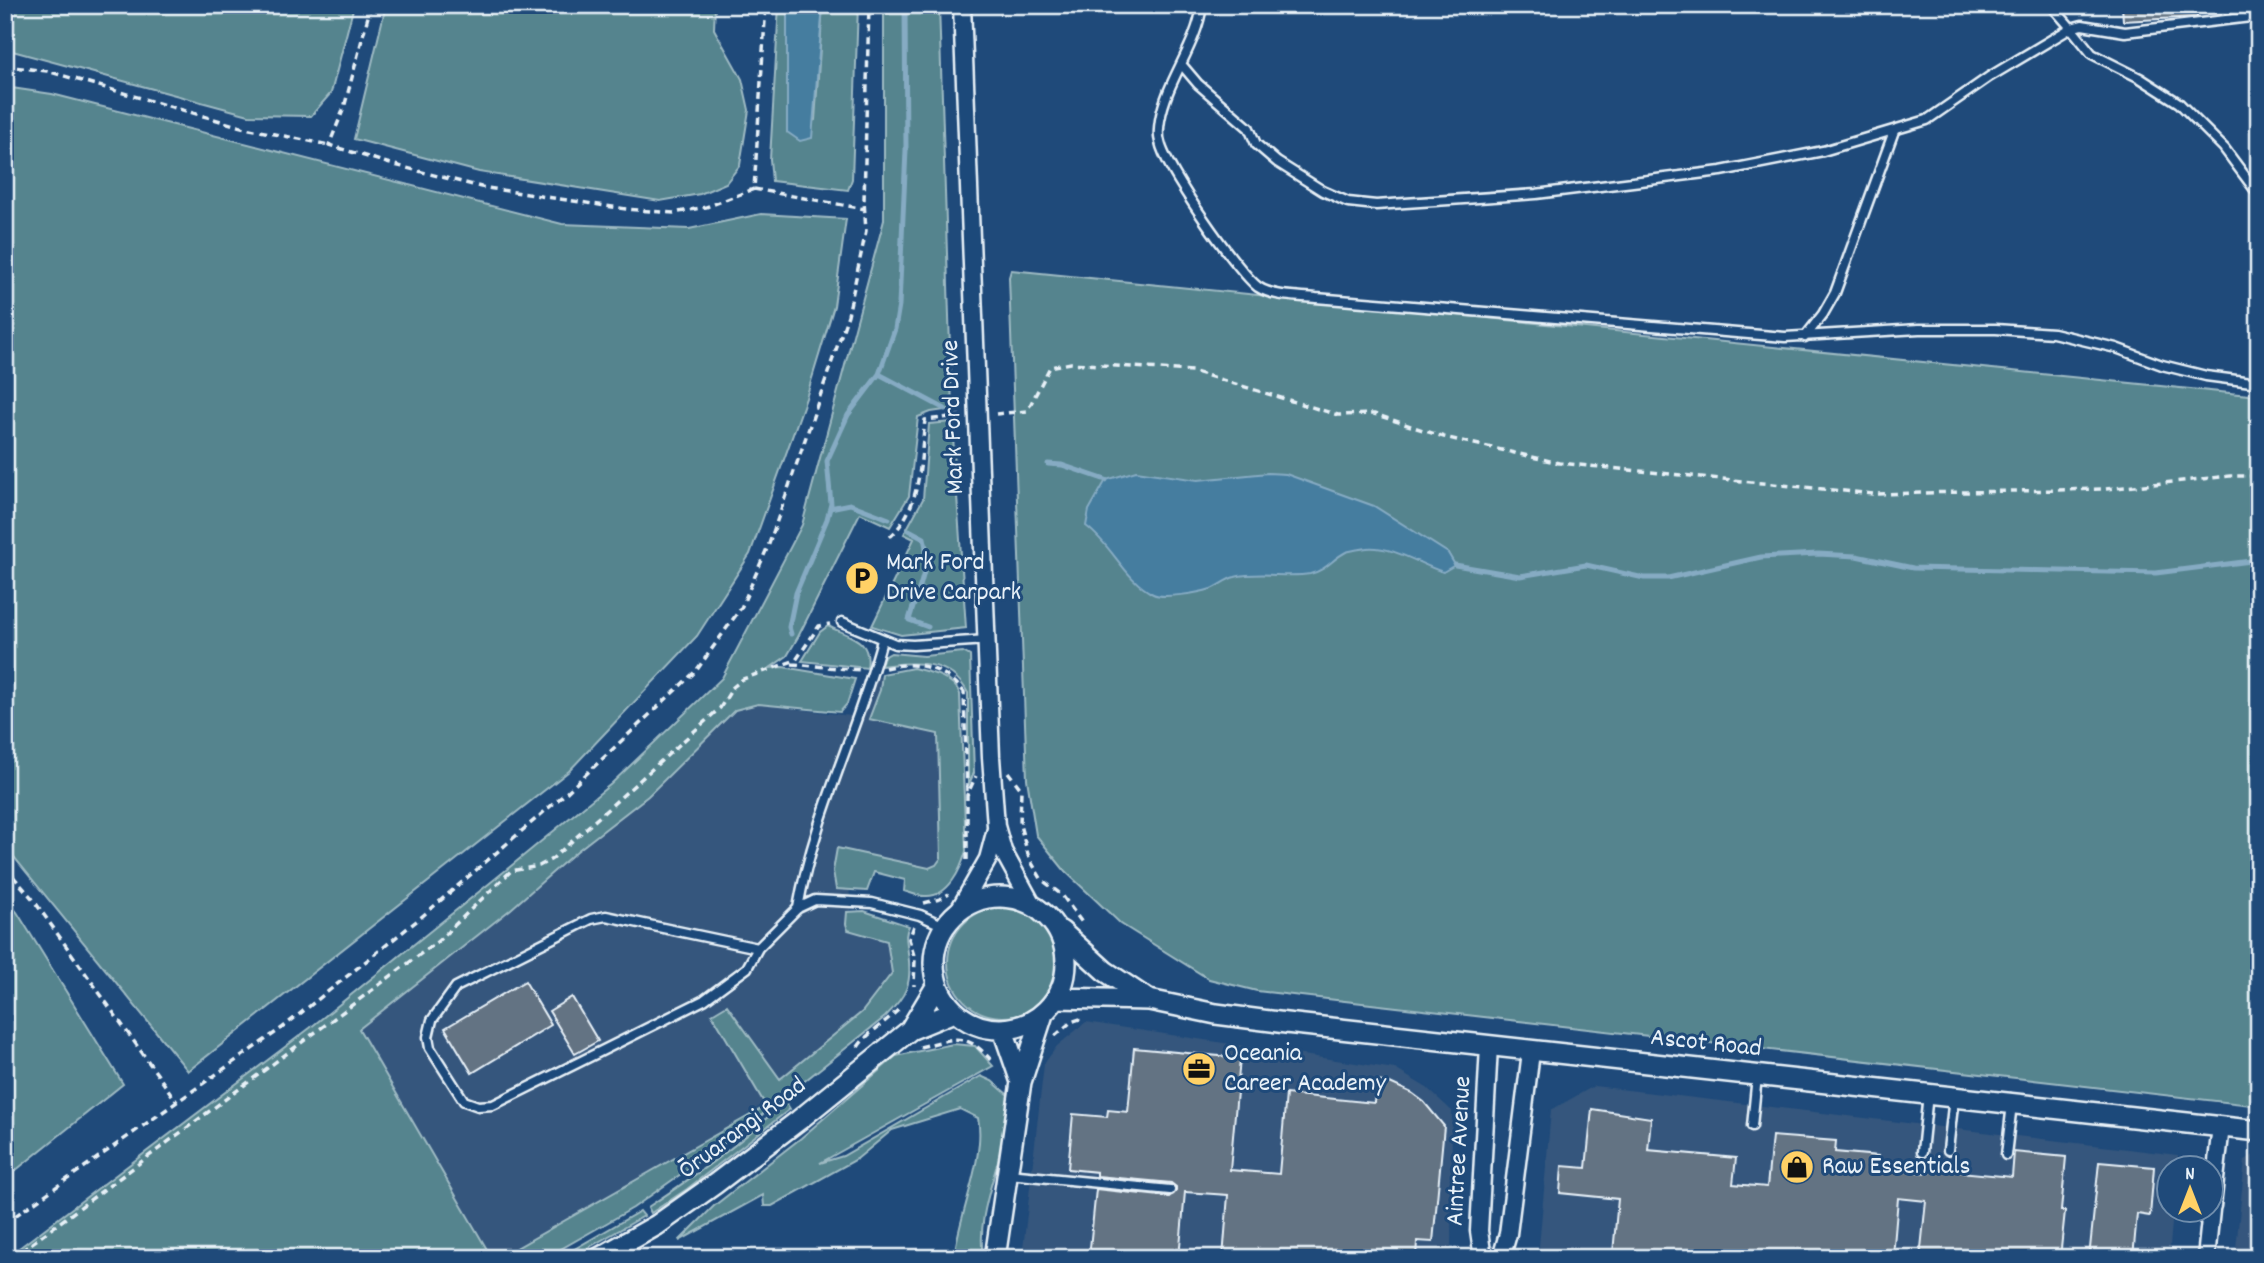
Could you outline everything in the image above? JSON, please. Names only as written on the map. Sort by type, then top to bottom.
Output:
[{"type":"street","name":"Mark Ford Drive","points":[[962,5],[996,826],[1003,851],[1032,904]]},
{"type":"street","name":"Mark Ford Drive","points":[[959,910],[988,859],[996,826]]},
{"type":"street","points":[[995,897],[1014,898],[1032,904],[1046,915],[1057,929],[1066,951],[1066,975],[1057,998],[1043,1014],[1024,1025],[1003,1030],[977,1025],[954,1012],[944,1000],[937,985],[933,955],[944,926],[959,910],[976,901],[995,897]]},
{"type":"street","name":"Ascot Road","points":[[1057,929],[1105,971],[1149,1000]]},
{"type":"street","name":"Ōruarangi Road","points":[[912,1039],[937,985]]},
{"type":"street","name":"Ascot Road","points":[[1057,998],[1149,1000],[1216,1014],[1531,1052],[2259,1130]]},
{"type":"street","name":"Ōruarangi Road","points":[[599,1258],[657,1225],[912,1039],[954,1012]]},
{"type":"street","points":[[995,1258],[1021,1082],[1043,1014]]},
{"type":"street","points":[[1003,1030],[1021,1082]]},
{"type":"street","name":"Aintree Avenue","points":[[1483,1258],[1479,1231],[1489,1046]]},
{"type":"street","name":"Aintree Avenue","points":[[1501,1258],[1508,1234],[1531,1052]]},
{"type":"street","points":[[2218,1154],[2221,1126]]},
{"type":"street","points":[[2206,1258],[2209,1224]]},
{"type":"lane","points":[[1202,5],[1191,43],[1169,87],[1159,122],[1160,142],[1179,182],[1245,275],[1261,289],[1303,296],[1486,313],[1785,337],[1919,329],[1996,329],[2053,333],[2116,348],[2162,365],[2206,376],[2259,383]]},
{"type":"lane","points":[[2051,5],[2092,54],[2140,78],[2179,103],[2224,148],[2259,195]]},
{"type":"lane","points":[[1181,64],[1198,85],[1249,128],[1255,144],[1277,162],[1323,191],[1348,202],[1376,205],[1536,194],[1721,171],[1824,150],[1927,120],[1989,77],[2082,24],[2125,33],[2259,16]]},
{"type":"lane","points":[[1805,337],[1824,314],[1835,293],[1894,131]]},
{"type":"lane","points":[[842,622],[895,644],[987,640]]},
{"type":"lane","points":[[798,908],[815,836],[882,640]]},
{"type":"lane","points":[[758,948],[606,916],[591,919],[456,987],[432,1020],[428,1037],[430,1048],[464,1101],[478,1105],[494,1105],[704,1000],[747,968],[758,948],[798,908],[815,900],[872,903],[920,915],[944,926]]},
{"type":"lane","points":[[1752,1126],[1757,1076]]},
{"type":"lane","points":[[1922,1152],[1928,1094]]},
{"type":"lane","points":[[1948,1150],[1954,1097]]},
{"type":"lane","points":[[2007,1155],[2012,1104]]},
{"type":"lane","points":[[1006,1174],[1170,1190]]},
{"type":"path","points":[[329,145],[344,108],[371,5]]},
{"type":"path","points":[[754,189],[766,5]]},
{"type":"path","points":[[5,1223],[282,1028],[419,919],[566,793],[696,671],[721,639],[741,608],[769,544],[844,328],[866,231],[869,5]]},
{"type":"path","points":[[5,66],[47,71],[245,128],[329,145],[481,187],[626,209],[674,213],[706,207],[754,189],[865,209]]},
{"type":"path","points":[[996,414],[1027,411],[1050,368],[1071,363],[1192,371],[1338,415],[1374,414],[1444,437],[1559,463],[1874,494],[2105,489],[2230,476],[2259,476]]},
{"type":"path","points":[[890,537],[899,529],[916,495],[925,420],[960,416]]},
{"type":"path","points":[[12,1258],[438,941],[511,871],[539,866],[552,859],[720,708],[733,687],[743,679],[796,660],[819,625],[842,622]]},
{"type":"path","points":[[956,682],[964,692],[967,795]]},
{"type":"path","points":[[1021,789],[1020,825],[1029,858],[1042,880],[1062,895],[1084,926]]},
{"type":"path","points":[[5,867],[32,898],[177,1102]]},
{"type":"path","points":[[1052,1046],[1055,1036],[1071,1022],[1091,1016]]},
{"type":"path","points":[[912,1039],[972,1041],[999,1069]]},
{"type":"shaded area","points":[[787,5],[823,5],[812,138],[800,141],[787,132]]},
{"type":"shaded area","points":[[1136,471],[1198,480],[1268,473],[1286,474],[1374,506],[1448,553],[1455,565],[1443,572],[1387,550],[1367,548],[1346,552],[1321,570],[1310,574],[1244,575],[1198,592],[1173,596],[1153,594],[1134,580],[1104,543],[1086,526],[1089,510],[1106,480]]},
{"type":"shaded area","points":[[865,675],[928,682],[944,687],[952,851],[940,876],[847,860],[852,924],[894,932],[901,975],[870,1013],[779,1080],[763,1104],[532,1258],[492,1258],[358,1029],[511,909],[577,851],[648,796],[735,710],[758,704],[851,716]]},
{"type":"shaded area","points":[[1086,1022],[1395,1069],[1427,1088],[1452,1111],[1451,1258],[1022,1258],[1044,1064],[1057,1046]]},
{"type":"shaded area","points":[[1594,1086],[2170,1154],[2156,1154],[2156,1224],[2172,1224],[2169,1258],[1538,1258],[1551,1110]]},
{"type":"shaded area","points":[[2259,1152],[2259,1258],[2235,1258],[2245,1160]]},
{"type":"green space","points":[[5,5],[354,5],[331,93],[311,116],[249,115],[5,49]]},
{"type":"green space","points":[[386,5],[715,5],[714,29],[742,79],[749,110],[740,165],[726,183],[700,194],[660,201],[479,172],[354,139]]},
{"type":"green space","points":[[779,5],[787,5],[787,132],[815,120],[823,5],[858,5],[852,179],[848,190],[772,181],[770,159]]},
{"type":"green space","points":[[884,5],[939,5],[952,409],[918,417],[909,496],[890,527],[860,513],[787,656],[770,668],[783,667],[855,679],[847,704],[840,712],[758,704],[735,710],[648,796],[359,1029],[492,1258],[6,1258],[310,1028],[511,866],[611,784],[722,678],[802,525],[884,220]]},
{"type":"green space","points":[[5,87],[52,94],[562,224],[689,229],[761,214],[846,219],[834,306],[806,398],[750,554],[697,636],[569,771],[188,1071],[5,846]]},
{"type":"green space","points":[[1011,270],[2259,396],[2259,1106],[1257,991],[1209,979],[1121,924],[1065,871],[1036,835],[1027,779],[1009,277]]},
{"type":"green space","points":[[952,422],[966,628],[901,635],[872,626],[914,539],[904,534],[923,499],[929,424]]},
{"type":"green space","points":[[828,626],[851,636],[863,645],[868,658],[867,668],[802,661],[820,632]]},
{"type":"green space","points":[[963,652],[970,656],[974,773],[968,786],[968,693],[951,673],[941,668],[918,664],[881,666],[884,657],[891,653],[924,656]]},
{"type":"green space","points":[[913,668],[947,679],[960,694],[966,851],[964,858],[948,887],[935,895],[921,896],[904,891],[905,880],[874,872],[867,891],[836,889],[833,871],[837,848],[929,868],[936,865],[941,858],[938,734],[869,719],[880,690],[882,674]]},
{"type":"green space","points":[[5,899],[17,912],[123,1084],[5,1179]]},
{"type":"green space","points":[[1003,907],[1024,911],[1042,923],[1054,941],[1058,962],[1054,983],[1042,1001],[1024,1013],[1003,1017],[982,1013],[964,1001],[952,983],[948,962],[952,941],[964,923],[982,911]]},
{"type":"green space","points":[[864,911],[909,926],[906,936],[909,973],[906,989],[885,1017],[743,1130],[633,1208],[545,1258],[499,1258],[766,1106],[712,1014],[727,1005],[780,1079],[862,1012],[892,973],[887,941],[848,930],[847,912]]},
{"type":"green space","points":[[953,1044],[975,1046],[993,1066],[820,1163],[843,1156],[981,1076],[992,1081],[1008,1095],[1003,1138],[984,1213],[983,1258],[954,1258],[975,1169],[979,1134],[978,1118],[960,1109],[892,1130],[857,1159],[772,1206],[764,1206],[763,1195],[679,1241],[714,1206],[801,1138],[896,1056]]},
{"type":"green space","points":[[785,1101],[790,1109],[687,1189],[651,1213],[648,1207],[719,1157]]},
{"type":"green space","points":[[640,1211],[644,1216],[570,1258],[559,1258]]},
{"type":"building","points":[[2122,5],[2197,5],[2197,17],[2123,21]]},
{"type":"building","points":[[525,981],[551,1025],[472,1073],[445,1028]]},
{"type":"building","points":[[572,997],[598,1041],[575,1054],[549,1011]]},
{"type":"building","points":[[1134,1048],[1240,1058],[1230,1170],[1279,1174],[1286,1094],[1374,1103],[1376,1081],[1390,1083],[1412,1093],[1424,1102],[1444,1126],[1433,1242],[1417,1241],[1416,1258],[1307,1258],[1244,1252],[1244,1258],[1223,1258],[1228,1195],[1185,1192],[1179,1258],[1089,1258],[1096,1189],[1169,1197],[1176,1191],[1176,1187],[1171,1183],[1097,1176],[1097,1172],[1068,1169],[1073,1114],[1107,1117],[1108,1110],[1128,1112]]},
{"type":"building","points":[[1592,1109],[1651,1118],[1648,1150],[1736,1158],[1733,1184],[1767,1187],[1772,1136],[1836,1141],[1835,1152],[1878,1156],[1877,1169],[1929,1173],[1929,1169],[2012,1177],[2014,1152],[2066,1157],[2061,1211],[2065,1211],[2060,1258],[1920,1258],[1926,1201],[1898,1198],[1893,1257],[1659,1258],[1613,1253],[1618,1199],[1560,1193],[1562,1166],[1586,1168]]},
{"type":"building","points":[[2099,1162],[2154,1167],[2150,1216],[2137,1214],[2133,1258],[2089,1258]]},
{"type":"waterway","points":[[791,634],[789,627],[796,593],[831,504],[827,461],[848,415],[879,374],[895,329],[899,305],[906,150],[905,5]]},
{"type":"waterway","points":[[879,374],[945,409]]},
{"type":"waterway","points":[[1048,464],[1062,465],[1106,480]]},
{"type":"waterway","points":[[830,508],[850,504],[889,519]]},
{"type":"waterway","points":[[909,530],[924,538],[926,548],[925,569],[909,620],[928,627]]},
{"type":"waterway","points":[[1455,565],[1520,576],[1586,565],[1644,578],[1668,578],[1761,557],[1818,554],[1856,556],[1913,568],[2156,573],[2259,560]]},
{"type":"place","name":"Mark Ford Drive Carpark","points":[[862,578]]},
{"type":"place","name":"Oceania Career Academy","points":[[1199,1069]]},
{"type":"place","name":"Raw Essentials","points":[[1797,1167]]}]
